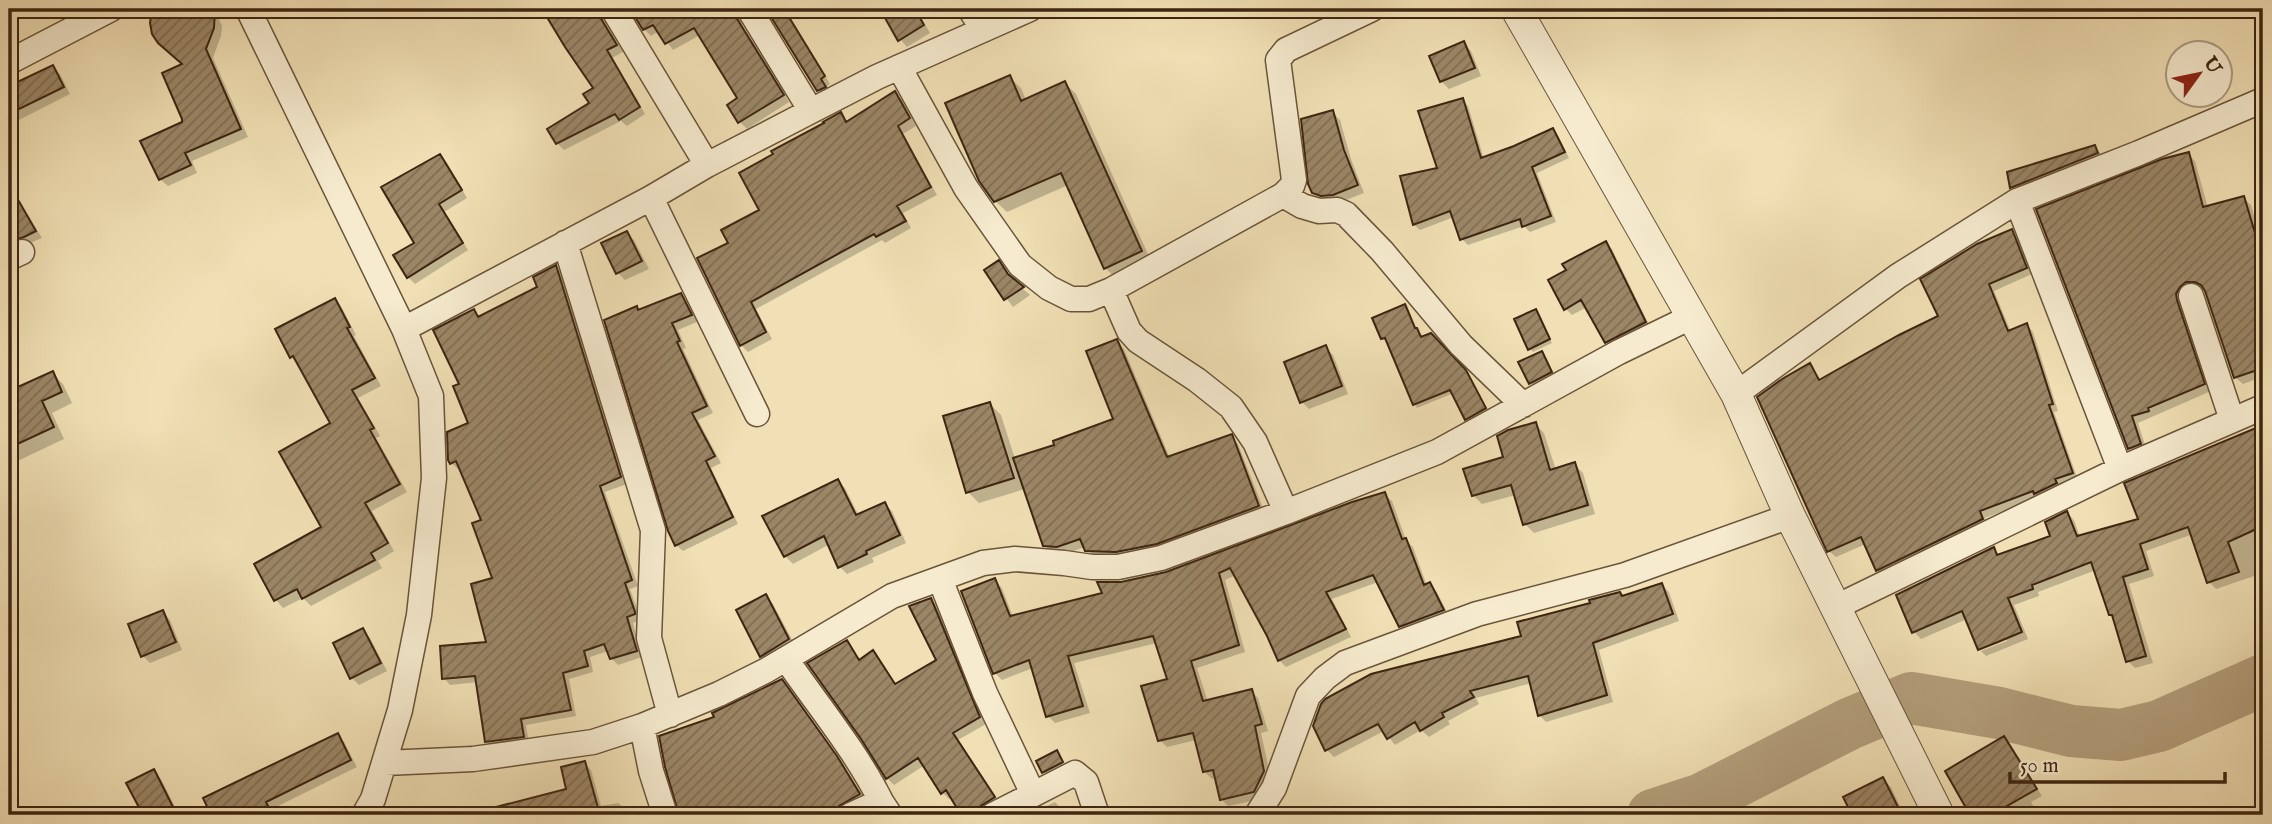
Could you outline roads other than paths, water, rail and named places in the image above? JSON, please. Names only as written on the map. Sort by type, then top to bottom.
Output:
[{"type":"street","points":[[9,62],[110,9]]},
{"type":"street","points":[[248,9],[404,329],[431,396],[434,478],[419,615],[400,710],[373,799],[364,815]]},
{"type":"street","points":[[613,9],[707,165]]},
{"type":"street","points":[[749,9],[811,111]]},
{"type":"street","points":[[970,9],[983,30]]},
{"type":"street","points":[[404,329],[811,111],[899,67],[1030,9]]},
{"type":"street","points":[[899,67],[966,188],[1020,265],[1049,288],[1071,299],[1088,299],[1111,290],[1283,195],[1292,186],[1294,180],[1278,60],[1286,50],[1372,9]]},
{"type":"street","points":[[1516,9],[1736,394],[1834,608],[1939,815]]},
{"type":"street","points":[[1736,394],[1898,276],[2017,201],[2263,100]]},
{"type":"street","points":[[1283,195],[1302,206],[1319,211],[1337,210],[1346,214],[1382,251],[1461,345],[1522,405]]},
{"type":"street","points":[[652,198],[757,414]]},
{"type":"street","points":[[2017,201],[2120,469]]},
{"type":"street","points":[[565,243],[653,530],[649,638],[670,715]]},
{"type":"street","points":[[1111,290],[1129,331],[1138,341],[1197,380],[1231,407],[1255,442],[1286,512]]},
{"type":"street","points":[[2191,296],[2232,420]]},
{"type":"street","points":[[385,763],[473,759],[593,742],[642,726],[719,694],[786,659],[892,596],[983,563],[1015,559],[1092,568],[1118,567],[1161,558],[1437,452],[1619,352],[1691,317]]},
{"type":"street","points":[[1834,608],[2120,469],[2263,407]]},
{"type":"street","points":[[1257,815],[1274,788],[1308,696],[1325,678],[1345,663],[1478,614],[1625,575],[1790,516]]},
{"type":"street","points":[[940,579],[985,693],[1032,794]]},
{"type":"street","points":[[786,659],[843,736],[886,809]]},
{"type":"street","points":[[642,726],[651,771],[665,815]]},
{"type":"street","points":[[993,815],[1071,774],[1078,774],[1086,782],[1097,815]]},
{"type":"street","points":[[851,815],[877,803],[886,809]]},
{"type":"waterway","points":[[1653,815],[1702,799],[1849,724],[1911,698],[1999,713],[2071,731],[2121,735],[2159,726],[2263,680]]}]
